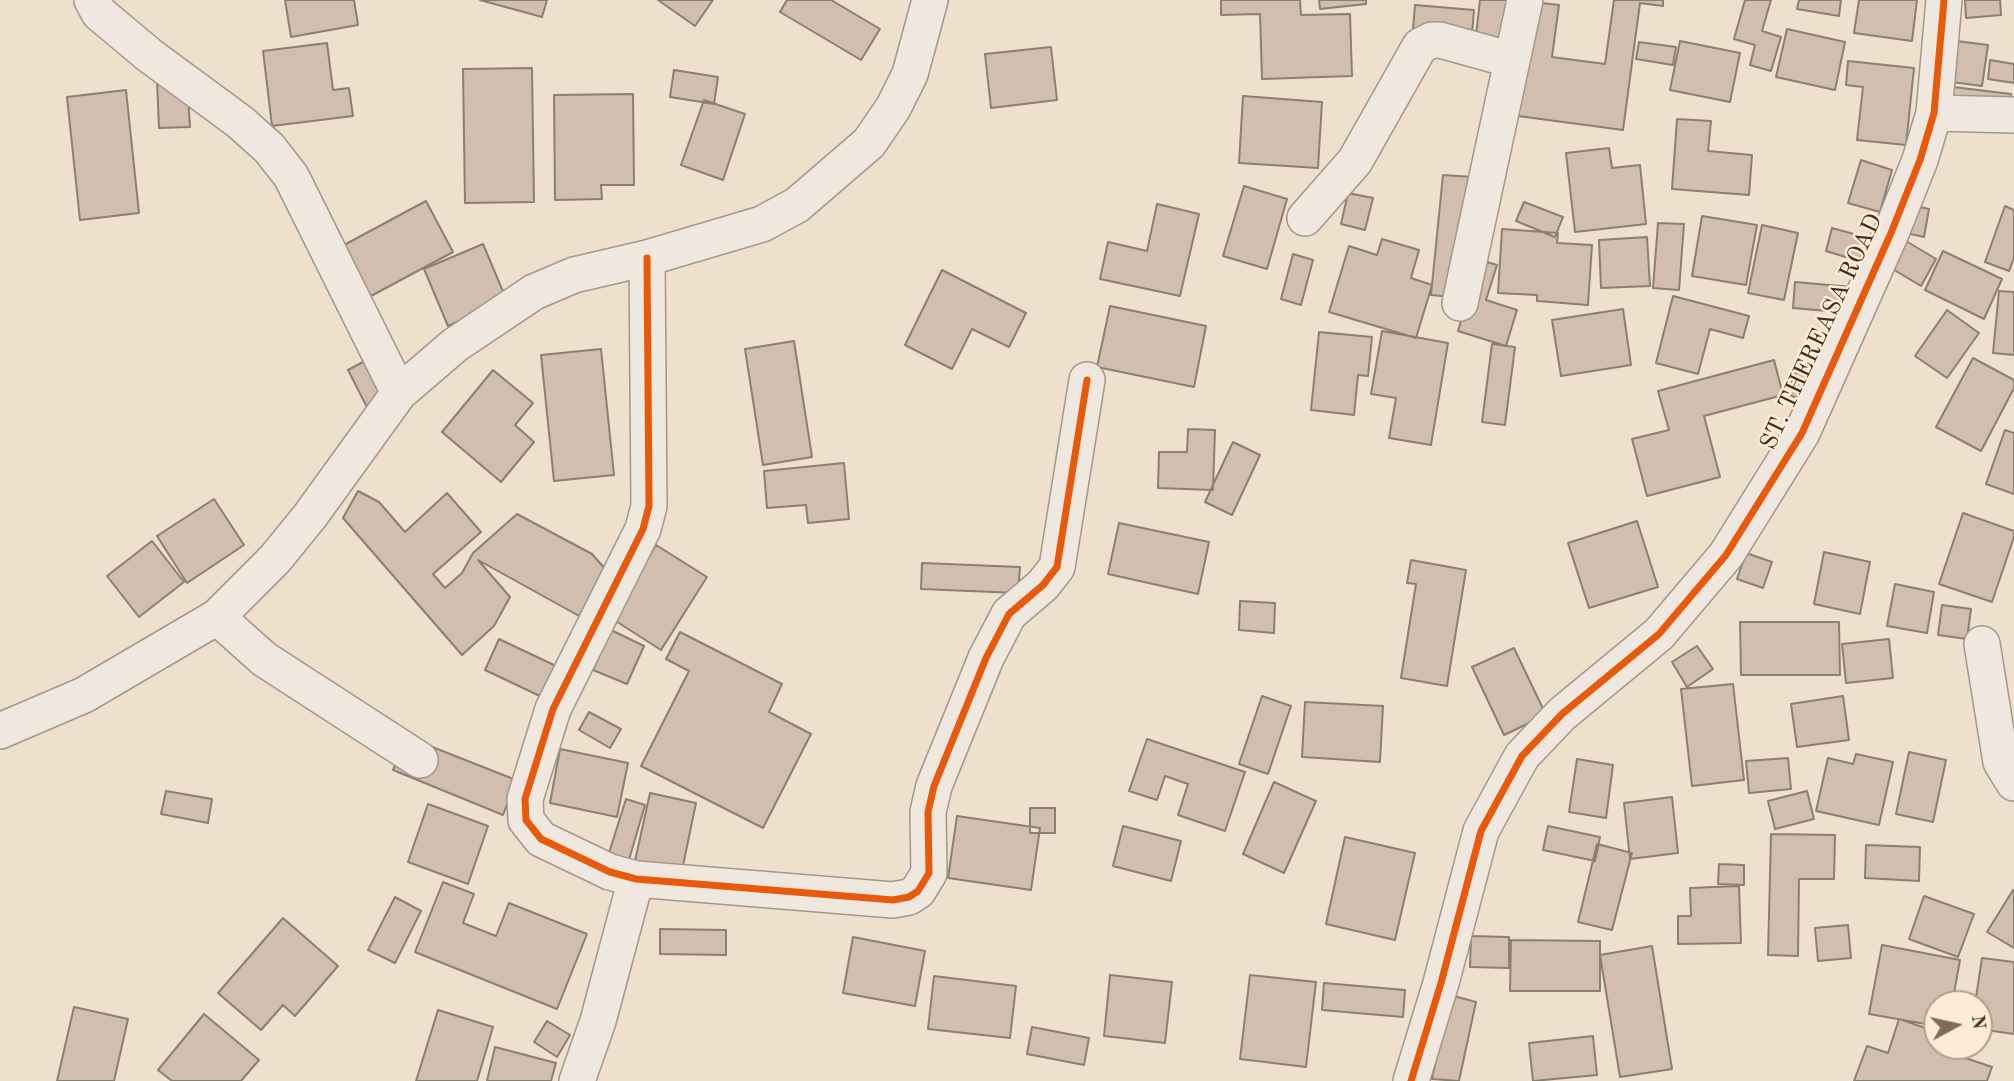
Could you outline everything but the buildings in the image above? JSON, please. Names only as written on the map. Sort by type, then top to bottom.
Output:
[{"type":"street","points":[[92,0],[99,13],[149,55],[240,122],[269,148],[291,176],[399,393]]},
{"type":"street","points":[[0,731],[84,695],[217,617],[275,559],[310,516],[399,393],[455,345],[534,292],[574,275],[762,224],[797,205],[869,142],[893,108],[909,74],[930,0]]},
{"type":"street","points":[[1460,303],[1525,0]]},
{"type":"street","name":"ST. THEREASA ROAD","points":[[1411,1081],[1441,983],[1481,831],[1522,756],[1562,714],[1660,634],[1726,555],[1802,433],[1891,233],[1920,160],[1934,113],[1944,0]]},
{"type":"street","points":[[1305,218],[1355,161],[1420,46],[1432,40],[1440,40],[1512,60]]},
{"type":"street","points":[[1934,113],[2014,115]]},
{"type":"street","points":[[647,257],[649,506],[643,529],[553,709],[525,799],[526,820],[541,839],[610,872],[636,879],[893,900],[909,897],[918,891],[929,873],[928,811],[934,786],[986,658],[1009,614],[1043,585],[1057,567],[1087,380]]},
{"type":"street","points":[[217,617],[264,659],[420,760]]},
{"type":"street","points":[[1982,645],[2001,762],[2014,783]]},
{"type":"street","points":[[578,1081],[598,1021],[636,879]]},
{"type":"cycle path","points":[[1411,1081],[1441,983],[1481,831],[1522,756],[1562,714],[1659,634],[1726,555],[1802,433],[1891,233],[1920,160],[1934,113],[1944,0]]},
{"type":"cycle path","points":[[647,258],[649,506],[643,529],[553,709],[525,799],[526,820],[541,839],[610,872],[636,879],[893,900],[909,897],[918,891],[929,873],[928,812],[934,786],[986,658],[1009,614],[1043,585],[1057,567],[1087,380]]}]
